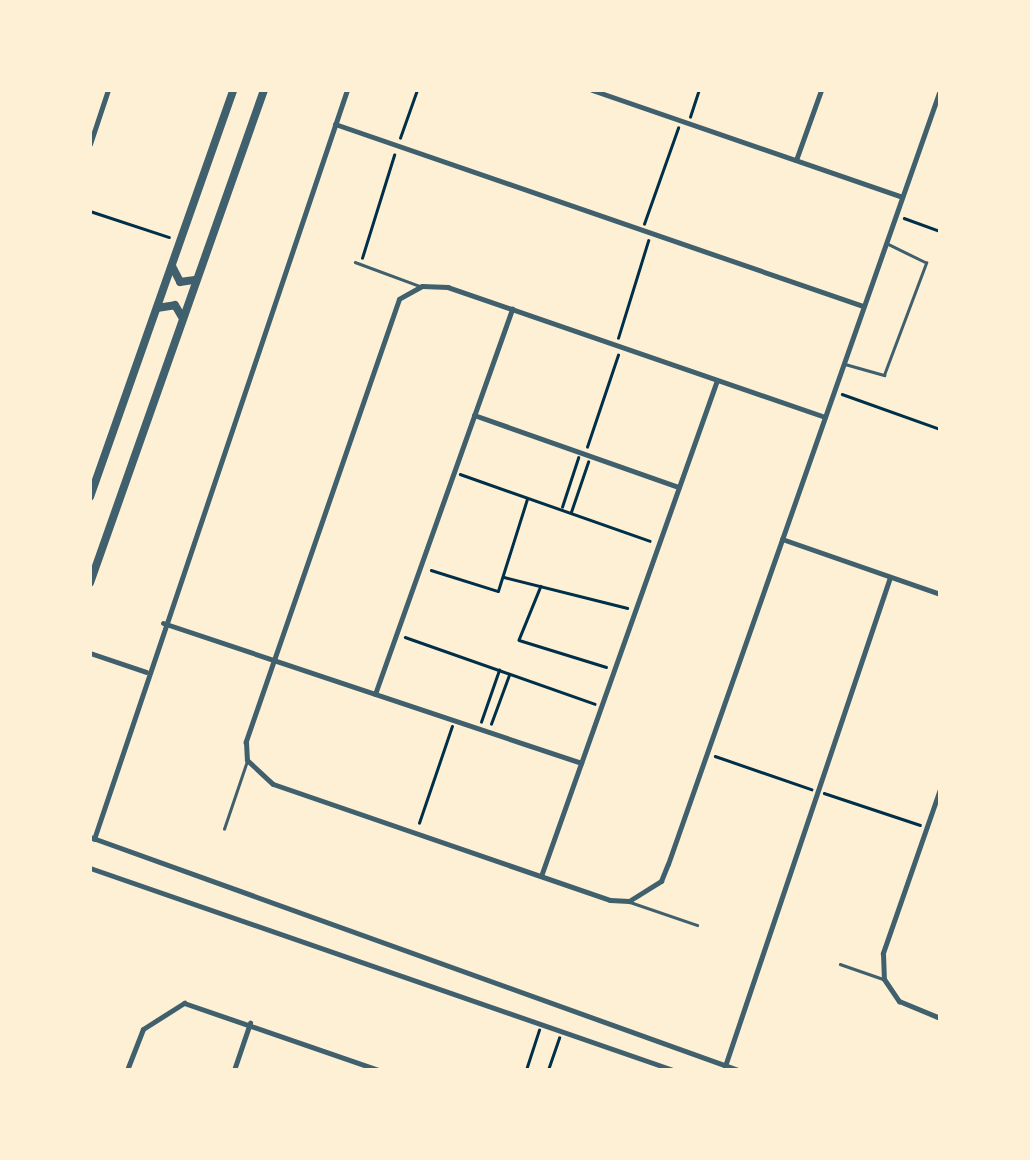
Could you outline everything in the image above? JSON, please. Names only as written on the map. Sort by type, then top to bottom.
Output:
[{"type":"street","points":[[90,144],[108,90]]},
{"type":"street","points":[[90,496],[233,90]]},
{"type":"street","points":[[90,582],[264,90]]},
{"type":"street","points":[[347,90],[92,838],[738,1070]]},
{"type":"street","points":[[592,90],[902,197]]},
{"type":"street","points":[[796,160],[821,90]]},
{"type":"street","points":[[825,417],[512,309],[422,286],[399,300],[387,323],[273,660],[247,760],[273,784],[541,876],[629,901],[661,882],[825,417],[834,391],[844,363],[895,216],[940,90]]},
{"type":"street","points":[[335,124],[864,306]]},
{"type":"street","points":[[172,262],[180,282],[198,278]]},
{"type":"street","points":[[154,314],[163,302],[175,305],[180,326]]},
{"type":"street","points":[[375,694],[512,309]]},
{"type":"street","points":[[541,876],[717,380]]},
{"type":"street","points":[[474,414],[679,486]]},
{"type":"street","points":[[782,539],[940,594]]},
{"type":"street","points":[[725,1066],[890,576]]},
{"type":"street","points":[[163,623],[582,763]]},
{"type":"street","points":[[90,653],[146,672]]},
{"type":"street","points":[[940,789],[884,952],[884,979],[899,1001],[940,1018]]},
{"type":"street","points":[[90,868],[674,1070]]},
{"type":"street","points":[[127,1070],[160,1011],[184,1003],[379,1070]]},
{"type":"street","points":[[234,1070],[250,1024]]},
{"type":"lane","points":[[844,363],[884,375],[926,263],[886,243]]},
{"type":"lane","points":[[358,263],[422,286]]},
{"type":"lane","points":[[224,829],[247,760]]},
{"type":"lane","points":[[629,901],[697,925]]},
{"type":"lane","points":[[840,964],[884,979]]},
{"type":"path","points":[[358,263],[417,90]]},
{"type":"path","points":[[641,230],[700,90]]},
{"type":"path","points":[[90,210],[180,240]]},
{"type":"path","points":[[895,216],[940,231]]},
{"type":"path","points":[[570,513],[651,233]]},
{"type":"path","points":[[834,391],[940,428]]},
{"type":"path","points":[[561,510],[585,454]]},
{"type":"path","points":[[454,472],[659,544]]},
{"type":"path","points":[[420,566],[498,591],[527,498]]},
{"type":"path","points":[[503,577],[635,610]]},
{"type":"path","points":[[541,586],[519,640],[614,670]]},
{"type":"path","points":[[396,634],[601,706]]},
{"type":"path","points":[[478,728],[499,670]]},
{"type":"path","points":[[488,732],[510,674]]},
{"type":"path","points":[[415,834],[454,720]]},
{"type":"path","points":[[526,1070],[541,1024]]},
{"type":"path","points":[[548,1070],[562,1031]]}]
